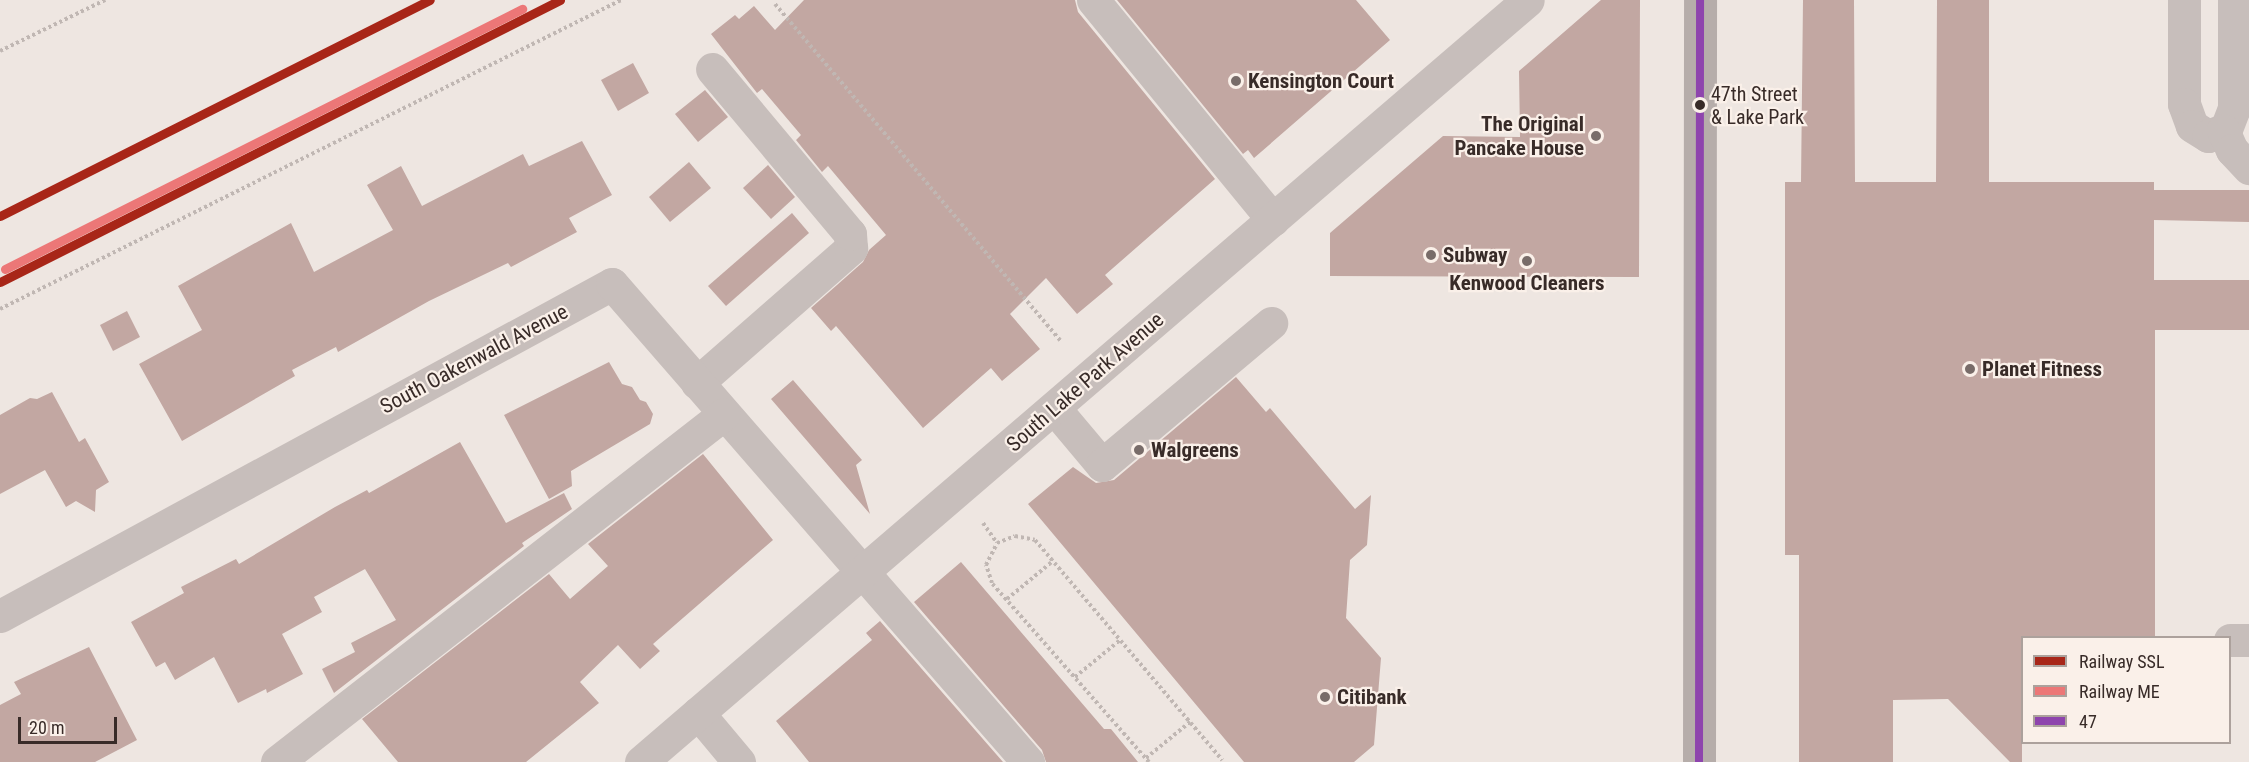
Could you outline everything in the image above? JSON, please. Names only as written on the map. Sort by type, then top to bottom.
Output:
[{"type":"main road","points":[[1699,762],[1700,0]]},
{"type":"street","points":[[1093,0],[1273,220]]},
{"type":"street","name":"South Lake Park Avenue","points":[[641,762],[1055,410],[1528,0]]},
{"type":"street","points":[[2184,0],[2186,117],[2200,133],[2208,136],[2223,130],[2234,108],[2234,0]]},
{"type":"street","points":[[698,383],[850,248],[850,234],[712,69]]},
{"type":"street","points":[[2223,130],[2232,150],[2249,168]]},
{"type":"street","name":"South Oakenwald Avenue","points":[[0,616],[612,284],[861,574],[1028,762]]},
{"type":"street","points":[[1055,410],[1102,465],[1271,323]]},
{"type":"street","points":[[277,762],[724,414]]},
{"type":"street","points":[[2231,640],[2249,640]]},
{"type":"street","points":[[698,713],[739,762]]},
{"type":"path","points":[[0,51],[105,0]]},
{"type":"path","points":[[0,309],[621,0]]},
{"type":"path","points":[[775,4],[1060,340]]},
{"type":"path","points":[[983,524],[997,543]]},
{"type":"path","points":[[1190,722],[1147,760],[992,583],[986,565],[997,543],[1015,536],[1035,540],[1190,722],[1222,760]]},
{"type":"path","points":[[1006,599],[1053,561]]},
{"type":"path","points":[[1075,677],[1120,640]]},
{"type":"building","points":[[804,0],[1075,0],[1078,12],[1215,179],[1105,275],[1113,284],[1077,314],[1046,278],[1010,314],[1040,349],[1002,381],[991,368],[923,428],[836,326],[831,331],[811,308],[863,262],[869,250],[886,235],[828,166],[822,172],[796,140],[801,135],[762,89],[757,93],[711,34],[735,15],[739,19],[754,6],[775,30]]},
{"type":"building","name":"Kensington Court","points":[[1117,0],[1356,0],[1390,40],[1254,158],[1248,150],[1243,154]]},
{"type":"building","points":[[1601,0],[1640,0],[1639,277],[1330,276],[1330,233],[1443,136],[1520,137],[1519,71]]},
{"type":"building","name":"Planet Fitness","points":[[1803,0],[1854,0],[1855,182],[1936,182],[1937,0],[1989,0],[1989,182],[2154,182],[2154,190],[2249,190],[2249,222],[2154,220],[2154,280],[2249,280],[2249,330],[2155,330],[2155,636],[2021,636],[2022,762],[2010,762],[1948,699],[1893,700],[1893,762],[1799,762],[1799,555],[1785,555],[1785,182],[1801,182]]},
{"type":"building","points":[[633,63],[649,93],[618,111],[601,80]]},
{"type":"building","points":[[705,90],[728,117],[698,142],[675,114]]},
{"type":"building","points":[[582,141],[612,195],[569,218],[577,232],[511,267],[508,263],[429,301],[338,352],[336,347],[292,370],[295,376],[182,441],[139,364],[202,330],[178,286],[291,223],[314,272],[393,230],[367,185],[401,166],[422,206],[523,154],[529,166]]},
{"type":"building","points":[[689,162],[711,188],[670,222],[649,197]]},
{"type":"building","points":[[768,165],[795,197],[771,219],[743,188]]},
{"type":"building","points":[[792,213],[809,233],[726,306],[708,286]]},
{"type":"building","points":[[127,311],[140,337],[113,351],[100,325]]},
{"type":"building","points":[[609,362],[622,384],[632,387],[640,400],[646,402],[653,414],[650,424],[571,471],[572,486],[549,499],[504,415]]},
{"type":"building","points":[[1236,377],[1266,412],[1270,408],[1355,509],[1371,495],[1367,545],[1350,560],[1346,618],[1381,658],[1374,745],[1354,762],[1244,762],[1028,504],[1073,467],[1096,483],[1114,480]]},
{"type":"building","points":[[793,380],[862,460],[856,465],[870,514],[771,399]]},
{"type":"building","points":[[52,392],[79,442],[85,438],[109,482],[96,490],[95,512],[76,501],[66,507],[45,470],[0,494],[0,415],[30,398],[37,399]]},
{"type":"building","points":[[460,442],[506,523],[564,493],[572,509],[522,543],[524,546],[334,693],[322,669],[355,652],[351,643],[396,620],[365,569],[314,597],[322,612],[282,634],[303,674],[267,693],[266,689],[238,703],[214,657],[175,680],[165,662],[156,667],[131,622],[184,593],[181,587],[236,559],[239,564],[335,507],[367,490],[369,493]]},
{"type":"building","points":[[703,454],[773,540],[653,644],[660,651],[640,669],[618,645],[580,682],[599,703],[526,762],[398,762],[362,719],[549,574],[570,599],[608,566],[588,544]]},
{"type":"building","points":[[961,562],[1104,729],[1111,729],[1138,762],[1046,762],[1042,750],[914,602]]},
{"type":"building","points":[[880,621],[1003,762],[809,762],[776,721],[872,640],[866,633]]},
{"type":"building","points":[[89,647],[137,740],[95,762],[0,762],[0,705],[21,694],[14,682]]},
{"type":"rail line","name":"SSL","points":[[0,216],[430,0]]},
{"type":"rail line","name":"SSL","points":[[0,282],[560,0]]},
{"type":"rail line","name":"ME","points":[[5,269],[522,9]]},
{"type":"transit line","name":"47","points":[[1699,762],[1700,0]]},
{"type":"place","name":"Kensington Court","points":[[1236,81]]},
{"type":"place","name":"47th Street & Lake Park","points":[[1700,105]]},
{"type":"place","name":"The Original Pancake House","points":[[1596,136]]},
{"type":"place","name":"Subway","points":[[1431,255]]},
{"type":"place","name":"Kenwood Cleaners","points":[[1527,261]]},
{"type":"place","name":"Planet Fitness","points":[[1970,369]]},
{"type":"place","name":"Walgreens","points":[[1139,450]]},
{"type":"place","name":"Citibank","points":[[1325,697]]}]
